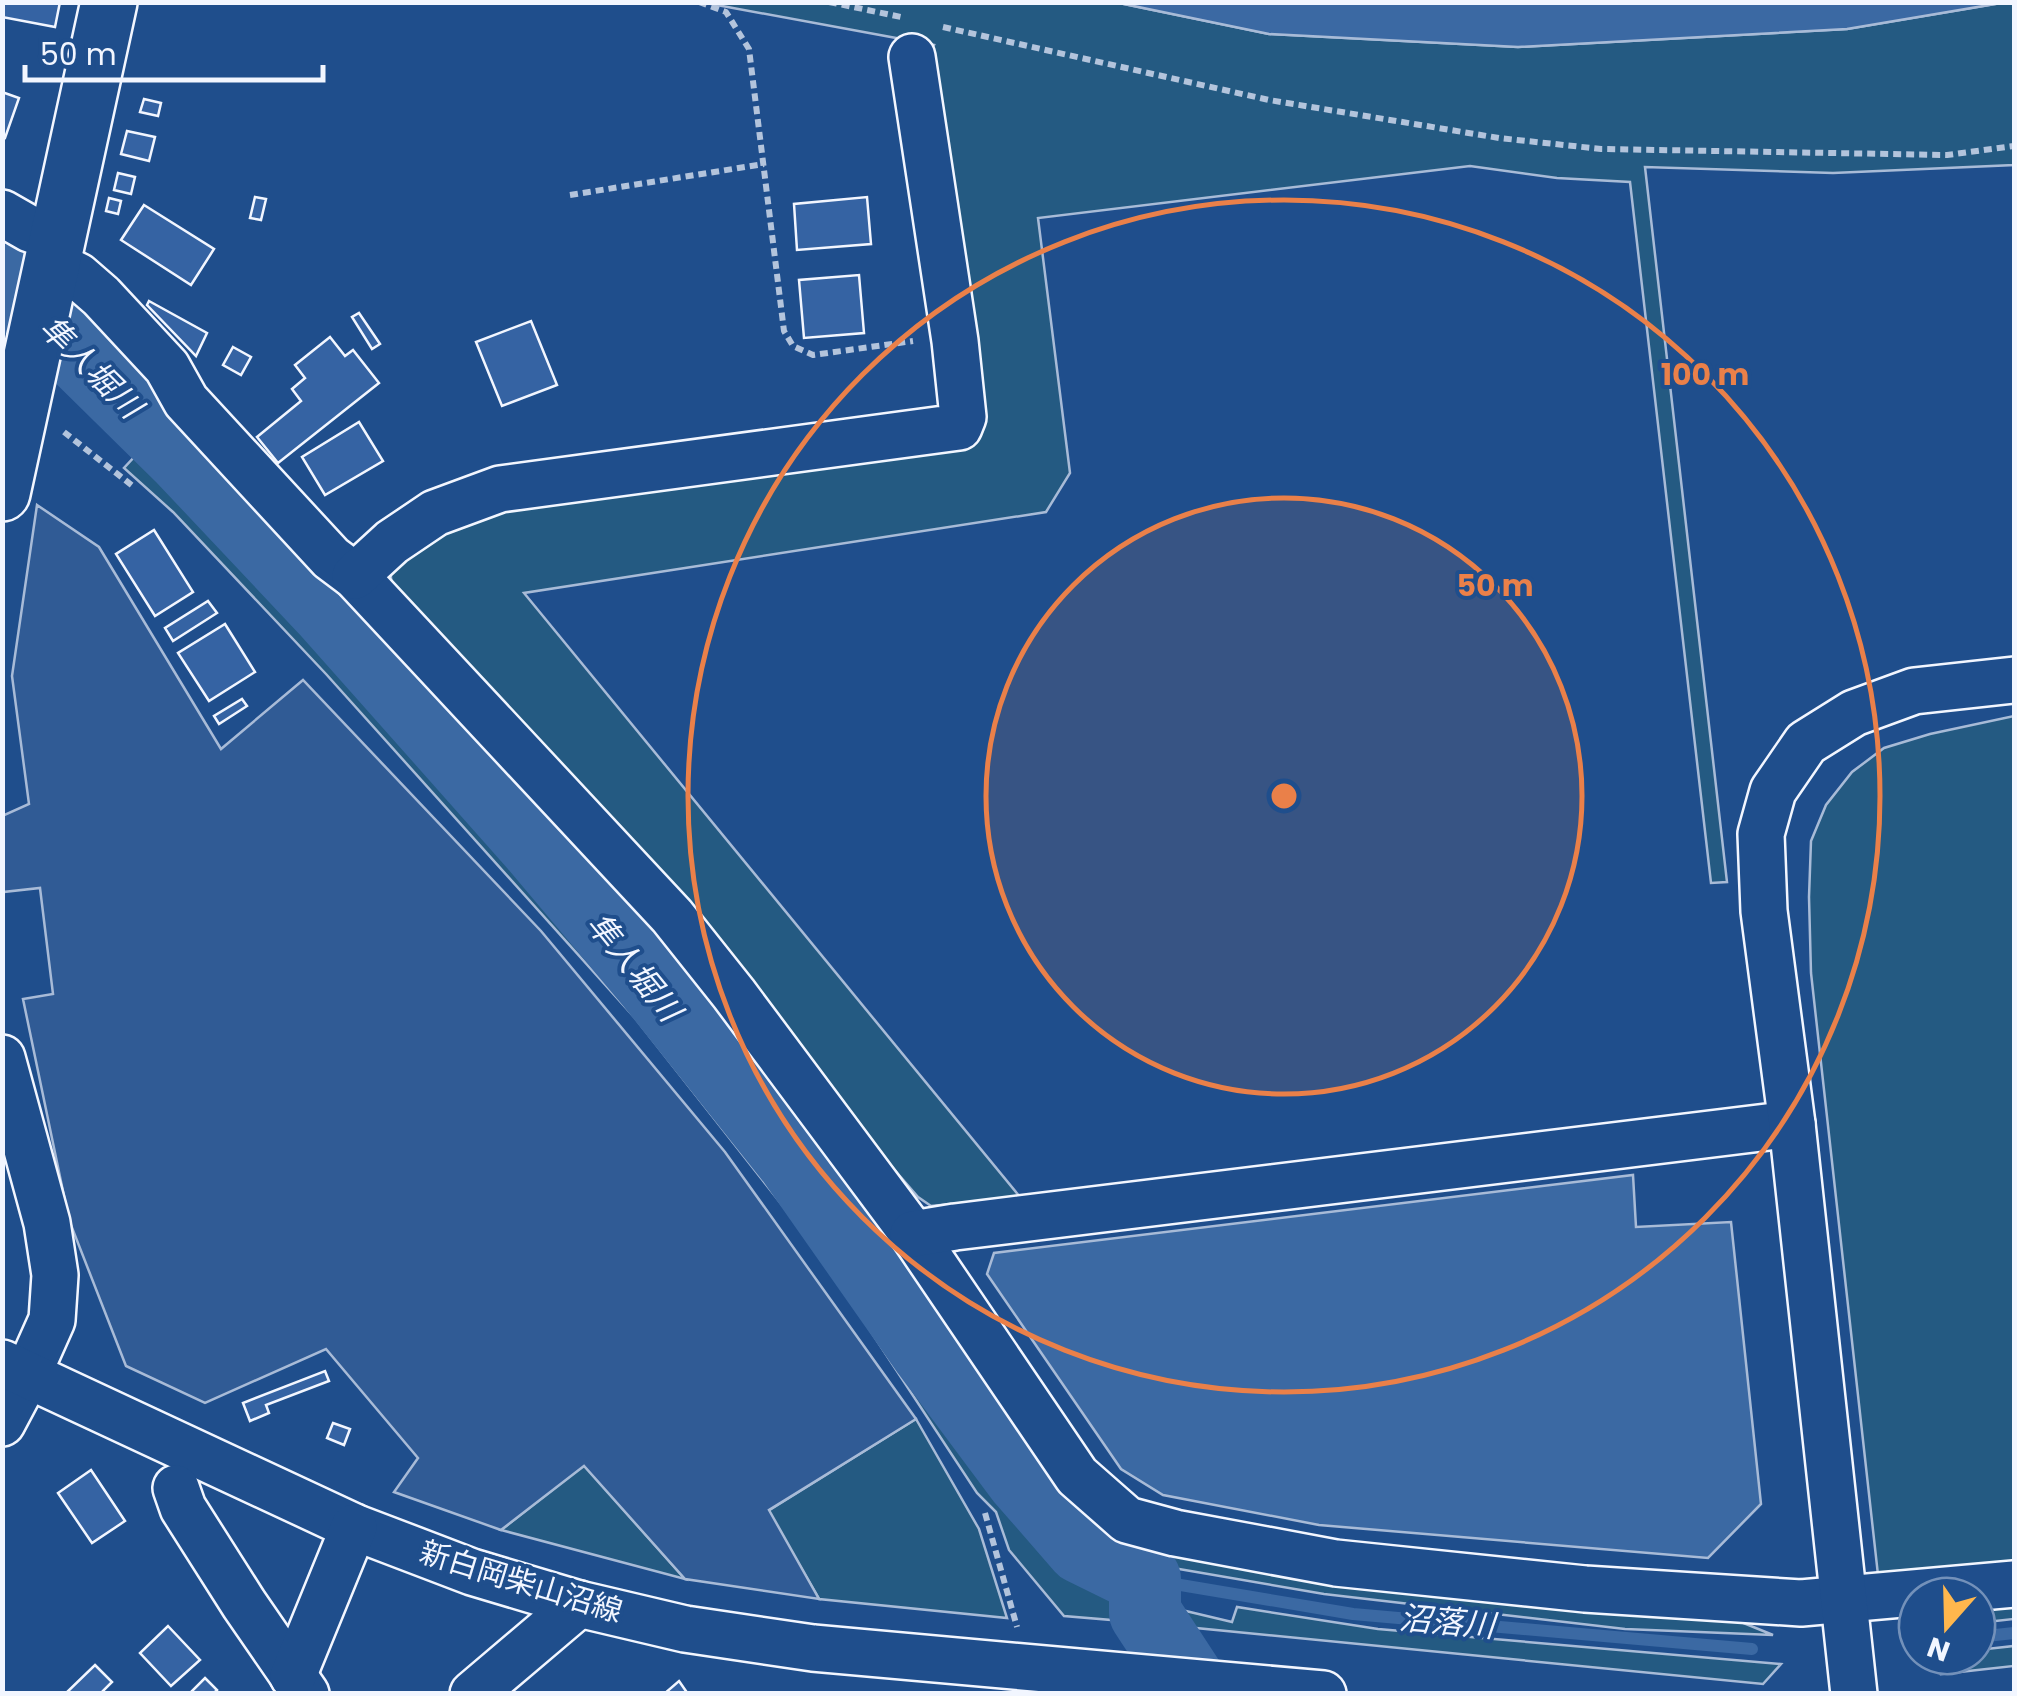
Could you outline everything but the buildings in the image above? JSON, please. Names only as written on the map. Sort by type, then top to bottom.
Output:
[{"type":"main road","points":[[2,493],[15,392],[53,256],[109,2]]},
{"type":"street","points":[[356,576],[392,542],[436,513],[500,488],[960,426],[963,418],[915,33]]},
{"type":"street","points":[[2,213],[30,229],[53,256],[101,296],[167,367],[186,401],[331,558],[356,576],[672,916],[914,1234],[1077,1476],[1126,1520],[1336,1563],[1585,1589],[1801,1603],[2014,1584]]},
{"type":"street","points":[[1854,1694],[1792,1124],[1764,911],[1761,834],[1774,791],[1806,743],[1854,714],[1914,691],[2014,680]]},
{"type":"street","points":[[2,1058],[47,1223],[55,1275],[52,1320],[15,1370],[2,1423]]},
{"type":"street","points":[[914,1234],[1792,1124]]},
{"type":"street","points":[[2,1214],[47,1223]]},
{"type":"street","name":"新白岡柴山沼線","points":[[15,1370],[354,1527],[472,1572],[579,1604],[685,1630],[794,1645],[1323,1694]]},
{"type":"street","points":[[176,1488],[182,1508],[300,1685]]},
{"type":"street","points":[[300,1685],[354,1527]]},
{"type":"street","points":[[474,1694],[579,1604]]},
{"type":"path","points":[[698,2],[726,12],[750,49],[784,331],[794,346],[813,355],[905,341],[954,341]]},
{"type":"path","points":[[829,2],[915,33],[1268,100],[1499,138],[1584,148],[1948,154],[2014,146]]},
{"type":"path","points":[[570,195],[764,164]]},
{"type":"path","points":[[15,392],[134,487]]},
{"type":"path","points":[[985,1513],[1028,1667]]},
{"type":"shaded area","points":[[706,3],[1119,3],[1269,34],[1518,47],[1847,29],[2014,3],[2014,165],[1833,173],[1645,167],[1727,882],[1711,883],[1630,182],[1557,178],[1470,166],[1038,218],[1070,473],[1046,512],[524,593],[1020,1197],[931,1206],[918,1197],[392,589],[390,566],[496,510],[974,441],[927,60],[934,45]]},
{"type":"shaded area","points":[[1119,3],[2001,3],[1847,29],[1518,47],[1269,34]]},
{"type":"shaded area","points":[[174,412],[644,921],[865,1208],[1067,1498],[1099,1527],[1162,1550],[1724,1615],[1773,1635],[1625,1629],[1324,1594],[1121,1559],[1083,1539],[948,1371],[707,1025],[556,850],[163,430]]},
{"type":"shaded area","points":[[137,454],[523,853],[619,960],[681,1035],[787,1180],[895,1346],[948,1411],[999,1491],[1076,1565],[1126,1582],[1136,1622],[1064,1616],[1009,1550],[996,1512],[977,1493],[816,1248],[635,1018],[326,674],[173,512],[124,468]]},
{"type":"shaded area","points":[[37,505],[99,547],[221,749],[303,680],[541,931],[725,1152],[916,1419],[769,1510],[819,1599],[685,1579],[584,1466],[501,1530],[394,1492],[418,1458],[326,1349],[205,1403],[126,1366],[69,1220],[23,999],[53,994],[40,888],[3,892],[2,816],[29,804],[12,676]]},
{"type":"shaded area","points":[[2014,716],[2014,1564],[1878,1575],[1811,973],[1811,841],[1826,805],[1852,772],[1884,748]]},
{"type":"shaded area","points":[[1633,1175],[1636,1227],[1731,1222],[1761,1504],[1708,1558],[1319,1525],[1163,1495],[1121,1469],[987,1274],[994,1253]]},
{"type":"shaded area","points":[[916,1419],[979,1529],[1007,1618],[819,1599],[768,1511]]},
{"type":"shaded area","points":[[584,1465],[685,1579],[501,1530]]},
{"type":"shaded area","points":[[2014,1600],[2014,1619],[1997,1621],[1997,1601]]},
{"type":"shaded area","points":[[1169,1607],[1232,1622],[1237,1607],[1378,1629],[1781,1664],[1763,1684],[1176,1626]]},
{"type":"shaded area","points":[[2014,1646],[2014,1666],[1997,1668],[1997,1648]]},
{"type":"waterway","name":"隼人堀川","points":[[2,280],[182,457],[328,612],[534,844],[793,1161],[1021,1478],[1082,1548],[1145,1579],[1145,1613],[1198,1694]]},
{"type":"waterway","name":"沼落川","points":[[1145,1579],[1353,1614],[1752,1649]]},
{"type":"waterway","name":"沼落川","points":[[1997,1635],[2014,1633]]}]
